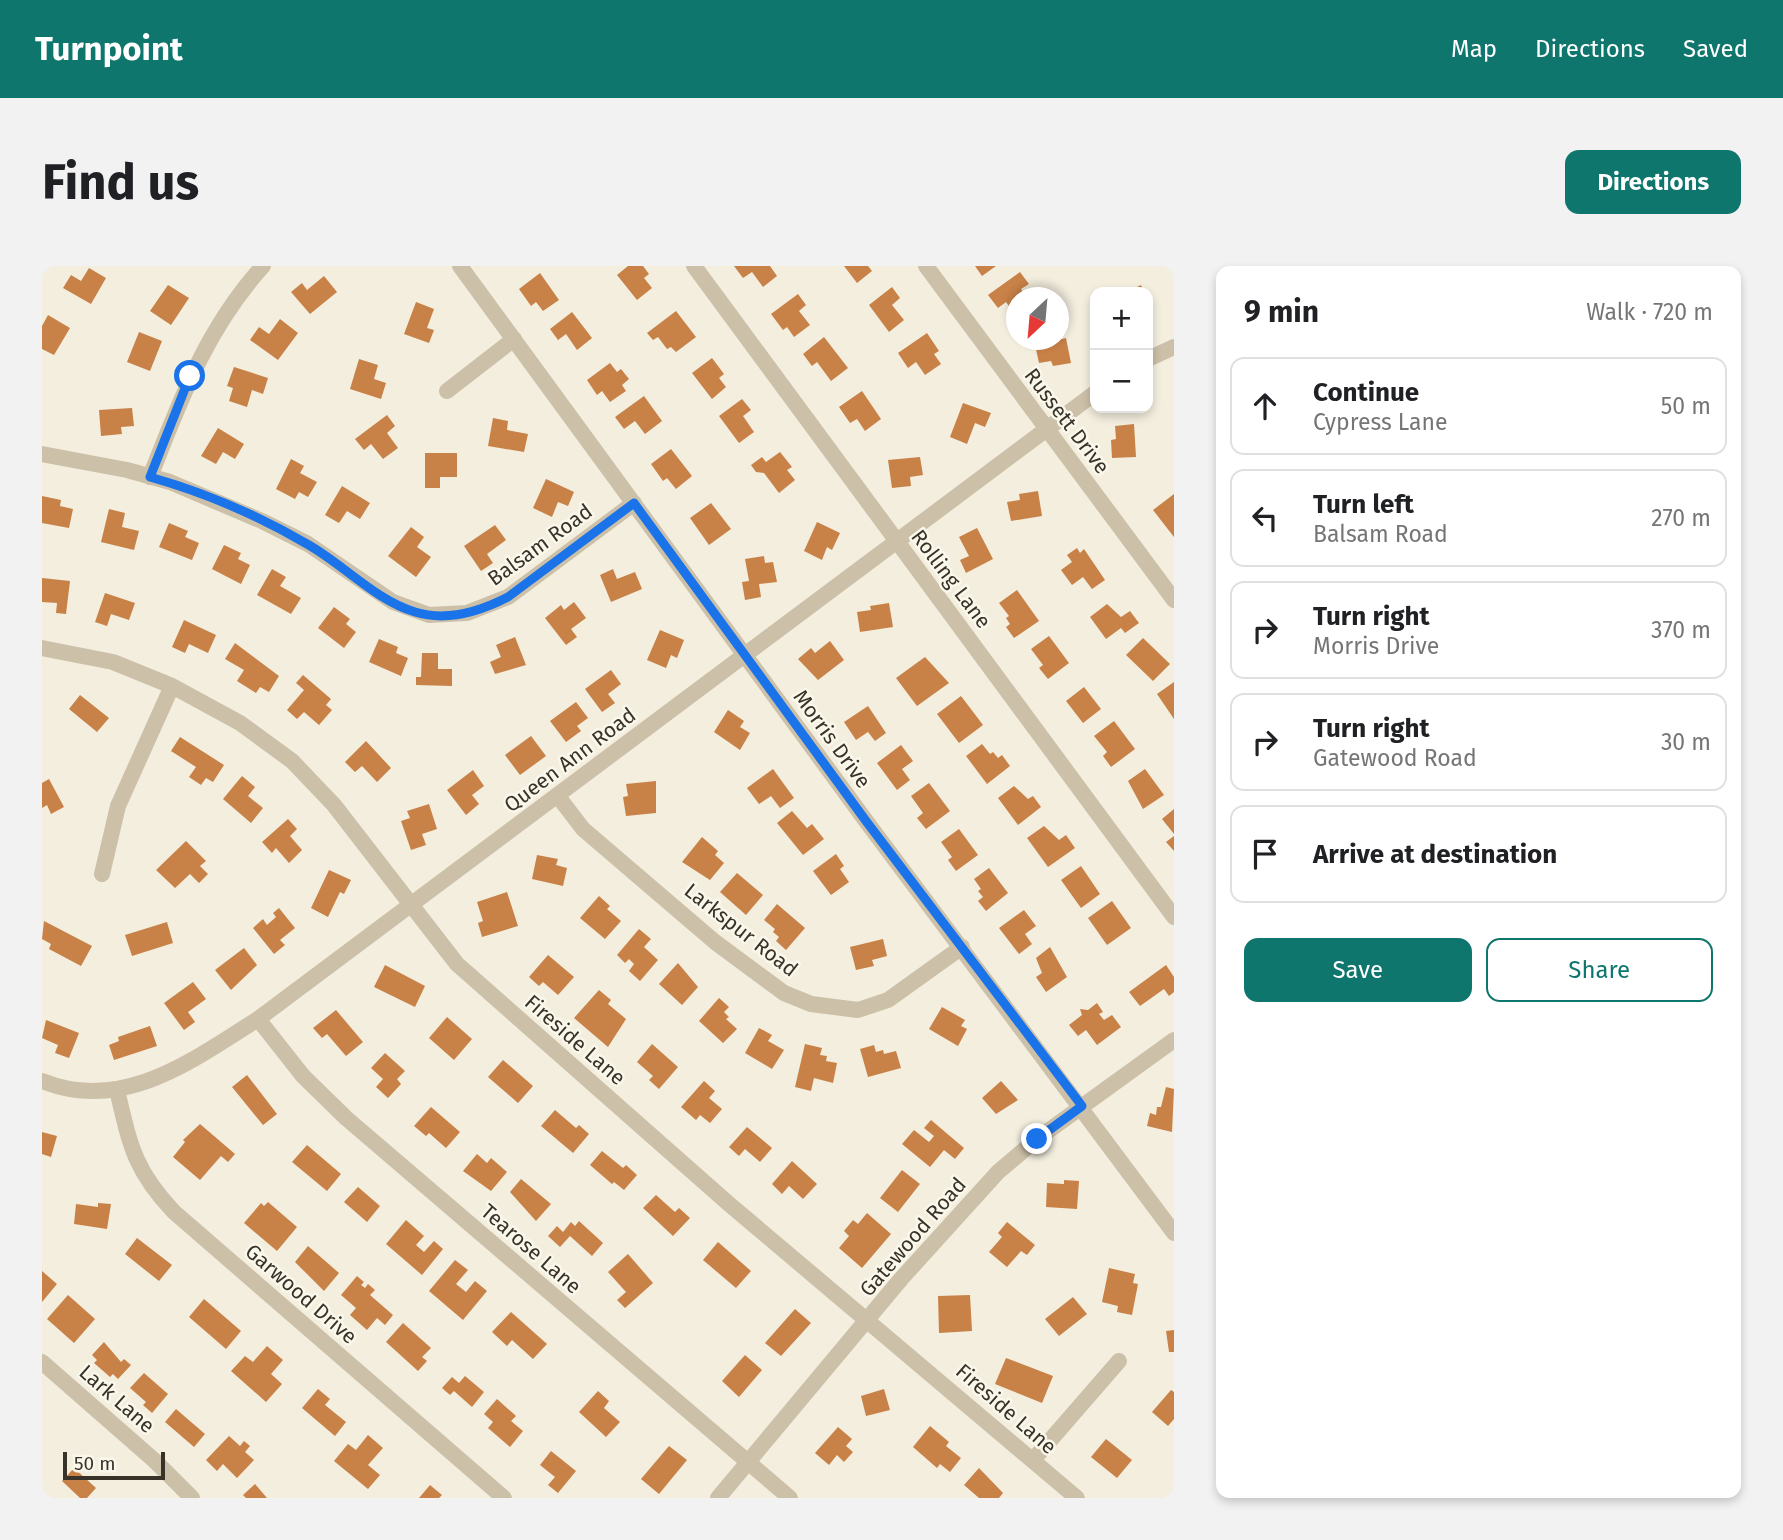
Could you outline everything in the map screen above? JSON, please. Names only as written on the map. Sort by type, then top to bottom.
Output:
[{"type":"street","points":[[150,477],[190,376],[221,318],[263,266]]},
{"type":"street","name":"Morris Drive","points":[[460,266],[1174,1233]]},
{"type":"street","name":"Rolling Lane","points":[[694,266],[1174,917]]},
{"type":"street","name":"Russett Drive","points":[[926,266],[1174,600]]},
{"type":"street","points":[[447,391],[514,339]]},
{"type":"street","points":[[1153,357],[1174,347]]},
{"type":"street","name":"Queen Ann Road","points":[[42,1081],[90,1092],[137,1086],[179,1067],[258,1019],[1090,397]]},
{"type":"street","name":"Balsam Road","points":[[42,454],[150,477],[250,516],[308,544],[393,602],[414,612],[446,616],[487,608],[508,597],[634,503]]},
{"type":"street","name":"Fireside Lane","points":[[42,648],[113,662],[172,687],[240,723],[292,761],[334,805],[457,964],[729,1204],[1077,1498]]},
{"type":"street","points":[[102,874],[118,806],[172,687]]},
{"type":"street","name":"Larkspur Road","points":[[557,795],[583,828],[715,942],[784,993],[811,1004],[858,1010],[888,1000],[961,947]]},
{"type":"street","name":"Tearose Lane","points":[[258,1019],[303,1076],[346,1118],[790,1498]]},
{"type":"street","name":"Gatewood Road","points":[[718,1498],[998,1172],[1082,1106],[1174,1040]]},
{"type":"street","name":"Garwood Drive","points":[[117,1090],[136,1163],[150,1187],[174,1212],[504,1498]]},
{"type":"street","points":[[1033,1460],[1119,1361]]},
{"type":"street","name":"Lark Lane","points":[[42,1362],[155,1461],[192,1498]]},
{"type":"building","points":[[628,266],[643,266],[649,274],[644,278],[652,288],[637,300],[617,275]]},
{"type":"building","points":[[734,266],[770,266],[777,276],[763,287],[752,272],[743,278]]},
{"type":"building","points":[[844,266],[868,266],[872,271],[857,283]]},
{"type":"building","points":[[975,266],[996,266],[982,276]]},
{"type":"building","points":[[89,268],[106,278],[91,304],[63,288],[71,275],[81,281]]},
{"type":"building","points":[[1020,272],[1029,284],[1024,287],[1006,287],[1006,302],[998,308],[988,295]]},
{"type":"building","points":[[540,273],[559,300],[543,311],[536,302],[531,306],[519,289]]},
{"type":"building","points":[[324,276],[337,292],[310,314],[291,292],[302,283],[307,290]]},
{"type":"building","points":[[168,285],[189,298],[171,325],[150,311]]},
{"type":"building","points":[[892,287],[900,298],[892,305],[904,320],[889,332],[869,305]]},
{"type":"building","points":[[798,294],[806,305],[799,311],[810,325],[794,337],[787,327],[783,330],[771,314]]},
{"type":"building","points":[[416,302],[434,309],[427,328],[434,330],[429,343],[404,334]]},
{"type":"building","points":[[676,311],[696,337],[676,352],[671,347],[667,349],[658,337],[653,340],[647,333]]},
{"type":"building","points":[[572,312],[592,338],[577,350],[566,334],[558,340],[550,329]]},
{"type":"building","points":[[48,315],[70,328],[54,355],[42,349],[42,326]]},
{"type":"building","points":[[280,319],[298,333],[278,360],[250,340],[259,327],[269,334]]},
{"type":"building","points":[[139,332],[162,341],[150,371],[127,362]]},
{"type":"building","points":[[927,333],[939,351],[934,354],[941,364],[925,375],[916,362],[908,368],[898,353]]},
{"type":"building","points":[[824,337],[848,368],[831,381],[817,362],[812,366],[803,354]]},
{"type":"building","points":[[1036,350],[1068,350],[1071,363],[1053,366],[1051,361],[1039,363]]},
{"type":"building","points":[[712,358],[724,374],[719,378],[726,387],[712,399],[692,373]]},
{"type":"building","points":[[359,359],[378,365],[374,379],[386,383],[381,399],[350,389]]},
{"type":"building","points":[[610,363],[617,372],[621,369],[629,379],[622,385],[626,391],[610,402],[602,391],[597,395],[587,380]]},
{"type":"building","points":[[234,367],[268,378],[263,394],[252,390],[247,407],[229,401],[233,388],[227,386]]},
{"type":"building","points":[[862,391],[881,419],[865,431],[857,419],[850,423],[839,407]]},
{"type":"building","points":[[644,396],[662,421],[645,434],[635,421],[624,429],[615,417]]},
{"type":"building","points":[[742,399],[751,410],[743,416],[754,432],[739,443],[719,416]]},
{"type":"building","points":[[963,403],[991,413],[985,427],[975,423],[967,444],[950,437]]},
{"type":"building","points":[[132,408],[134,426],[121,427],[122,434],[101,436],[99,410]]},
{"type":"building","points":[[387,415],[395,426],[387,433],[398,448],[383,459],[371,444],[364,450],[355,439]]},
{"type":"building","points":[[493,418],[508,421],[507,430],[528,434],[524,452],[488,446]]},
{"type":"building","points":[[1134,424],[1136,457],[1112,458],[1111,440],[1116,439],[1115,426]]},
{"type":"building","points":[[218,428],[244,444],[235,459],[223,452],[216,464],[201,456]]},
{"type":"building","points":[[671,449],[692,476],[676,489],[667,478],[663,481],[651,464]]},
{"type":"building","points":[[780,452],[792,467],[787,470],[795,480],[779,493],[764,473],[756,472],[751,465],[762,457],[766,462]]},
{"type":"building","points":[[425,453],[457,453],[457,477],[440,477],[440,488],[425,488]]},
{"type":"building","points":[[920,457],[923,475],[910,477],[911,486],[892,488],[888,460]]},
{"type":"building","points":[[291,459],[304,466],[300,473],[317,482],[308,497],[299,492],[295,499],[276,489]]},
{"type":"building","points":[[546,479],[574,492],[568,506],[558,502],[552,517],[533,508]]},
{"type":"building","points":[[342,486],[370,503],[360,519],[347,511],[339,523],[325,515]]},
{"type":"building","points":[[1038,491],[1042,516],[1011,521],[1007,502],[1020,500],[1019,494]]},
{"type":"building","points":[[1174,494],[1174,537],[1153,510]]},
{"type":"building","points":[[42,496],[61,500],[60,506],[73,509],[69,528],[42,523]]},
{"type":"building","points":[[711,503],[731,529],[709,545],[690,518]]},
{"type":"building","points":[[109,509],[125,513],[122,527],[139,531],[134,550],[101,542]]},
{"type":"building","points":[[817,522],[840,533],[832,550],[827,547],[822,560],[804,551]]},
{"type":"building","points":[[169,523],[188,531],[185,537],[199,543],[192,560],[159,547]]},
{"type":"building","points":[[495,525],[506,540],[487,554],[493,563],[481,571],[464,546]]},
{"type":"building","points":[[411,527],[424,537],[417,547],[431,557],[416,577],[388,556]]},
{"type":"building","points":[[977,528],[993,559],[966,573],[960,560],[969,556],[959,537]]},
{"type":"building","points":[[224,545],[241,553],[238,559],[250,565],[241,584],[212,569]]},
{"type":"building","points":[[1077,548],[1080,553],[1084,549],[1105,580],[1092,589],[1083,577],[1072,585],[1061,570],[1072,562],[1067,555]]},
{"type":"building","points":[[764,556],[765,563],[773,562],[777,582],[759,584],[761,597],[745,600],[742,582],[749,581],[745,559]]},
{"type":"building","points":[[272,569],[286,577],[280,586],[301,598],[291,614],[257,595]]},
{"type":"building","points":[[613,569],[617,579],[635,572],[642,589],[611,602],[600,575]]},
{"type":"building","points":[[42,578],[70,581],[66,614],[56,613],[57,603],[42,602]]},
{"type":"building","points":[[1017,590],[1039,621],[1014,638],[1006,627],[1010,624],[1006,618],[1009,616],[999,603]]},
{"type":"building","points":[[105,593],[135,603],[129,620],[111,614],[107,626],[95,622]]},
{"type":"building","points":[[574,602],[586,618],[571,629],[577,637],[566,645],[545,618],[561,605],[564,610]]},
{"type":"building","points":[[889,603],[893,627],[860,632],[857,612],[871,610],[870,606]]},
{"type":"building","points":[[1107,604],[1121,617],[1130,611],[1139,623],[1125,633],[1121,628],[1106,639],[1090,617]]},
{"type":"building","points":[[334,607],[350,619],[346,624],[356,632],[344,648],[318,628]]},
{"type":"building","points":[[184,620],[216,635],[208,653],[189,644],[185,653],[172,647]]},
{"type":"building","points":[[660,630],[684,640],[677,658],[671,655],[666,668],[647,660]]},
{"type":"building","points":[[1049,636],[1069,663],[1048,679],[1039,668],[1043,665],[1031,649]]},
{"type":"building","points":[[515,637],[526,665],[495,674],[490,662],[501,657],[496,645]]},
{"type":"building","points":[[1143,638],[1170,664],[1153,681],[1126,655]]},
{"type":"building","points":[[379,639],[398,647],[396,653],[408,658],[401,676],[369,662]]},
{"type":"building","points":[[830,641],[844,660],[818,680],[798,659],[811,648],[815,653]]},
{"type":"building","points":[[235,643],[279,676],[269,692],[260,687],[256,693],[237,681],[244,670],[225,659]]},
{"type":"building","points":[[422,653],[438,653],[438,669],[452,669],[452,686],[416,685],[416,677],[421,677]]},
{"type":"building","points":[[925,657],[949,683],[917,706],[896,678]]},
{"type":"building","points":[[611,670],[621,684],[608,694],[615,703],[602,712],[585,689]]},
{"type":"building","points":[[303,675],[331,699],[326,705],[332,710],[319,725],[304,712],[297,719],[287,710],[304,690],[296,683]]},
{"type":"building","points":[[1174,682],[1174,719],[1157,694]]},
{"type":"building","points":[[1084,687],[1101,709],[1083,723],[1066,701]]},
{"type":"building","points":[[80,695],[109,718],[97,732],[69,709]]},
{"type":"building","points":[[961,696],[983,725],[959,743],[937,714]]},
{"type":"building","points":[[576,702],[588,718],[577,726],[581,731],[566,742],[550,721]]},
{"type":"building","points":[[868,706],[886,733],[875,741],[868,732],[856,740],[844,722]]},
{"type":"building","points":[[728,710],[744,721],[740,727],[750,733],[740,750],[714,732]]},
{"type":"building","points":[[1114,721],[1135,749],[1111,767],[1103,756],[1107,752],[1094,736]]},
{"type":"building","points":[[531,736],[546,756],[520,775],[505,755]]},
{"type":"building","points":[[180,737],[224,765],[213,782],[206,778],[201,785],[189,777],[196,767],[171,751]]},
{"type":"building","points":[[366,741],[391,768],[377,782],[362,766],[355,772],[345,762]]},
{"type":"building","points":[[982,744],[990,754],[993,752],[998,758],[1002,755],[1010,766],[987,784],[966,756]]},
{"type":"building","points":[[901,745],[913,761],[902,769],[910,780],[897,790],[877,763]]},
{"type":"building","points":[[773,769],[794,798],[780,808],[771,796],[759,804],[747,788]]},
{"type":"building","points":[[1145,769],[1164,795],[1143,809],[1128,781]]},
{"type":"building","points":[[473,770],[484,786],[472,795],[479,804],[466,815],[447,790]]},
{"type":"building","points":[[242,776],[255,787],[248,796],[263,808],[251,823],[223,799]]},
{"type":"building","points":[[49,779],[64,807],[51,814],[47,805],[42,808],[42,783]]},
{"type":"building","points":[[656,781],[656,813],[626,816],[623,797],[628,796],[626,784]]},
{"type":"building","points":[[929,783],[950,811],[926,829],[917,818],[923,813],[911,796]]},
{"type":"building","points":[[1014,786],[1028,799],[1033,796],[1041,807],[1018,825],[998,798]]},
{"type":"building","points":[[429,804],[437,829],[422,834],[426,845],[411,850],[401,821],[410,818],[407,811]]},
{"type":"building","points":[[1174,809],[1174,834],[1162,819]]},
{"type":"building","points":[[792,811],[807,828],[812,824],[824,839],[803,855],[777,823]]},
{"type":"building","points":[[288,819],[297,829],[290,836],[302,850],[289,863],[276,848],[272,853],[262,842]]},
{"type":"building","points":[[1044,826],[1059,840],[1066,835],[1075,848],[1048,867],[1027,838]]},
{"type":"building","points":[[959,829],[978,855],[956,871],[948,860],[952,857],[941,842]]},
{"type":"building","points":[[1174,836],[1174,851],[1166,842]]},
{"type":"building","points":[[702,837],[718,851],[715,855],[724,863],[710,880],[682,862]]},
{"type":"building","points":[[186,841],[206,861],[200,866],[208,874],[199,883],[190,874],[175,888],[156,870]]},
{"type":"building","points":[[836,854],[844,866],[840,869],[849,882],[831,895],[813,871]]},
{"type":"building","points":[[537,855],[558,859],[556,865],[567,868],[563,886],[532,879]]},
{"type":"building","points":[[1081,866],[1100,894],[1081,908],[1061,880]]},
{"type":"building","points":[[989,868],[1008,893],[986,911],[978,901],[983,897],[974,879]]},
{"type":"building","points":[[329,870],[351,880],[344,894],[340,892],[328,917],[311,908]]},
{"type":"building","points":[[737,873],[763,895],[746,915],[720,892]]},
{"type":"building","points":[[507,892],[518,926],[482,937],[478,923],[483,921],[477,902]]},
{"type":"building","points":[[599,896],[610,906],[607,909],[621,921],[605,939],[580,918]]},
{"type":"building","points":[[1112,901],[1131,928],[1107,945],[1088,918]]},
{"type":"building","points":[[777,904],[805,928],[786,950],[776,941],[779,937],[773,932],[775,929],[764,920]]},
{"type":"building","points":[[279,908],[295,928],[280,940],[285,945],[274,954],[253,928],[263,919],[267,925],[276,917],[273,913]]},
{"type":"building","points":[[1024,910],[1036,926],[1025,934],[1032,944],[1019,954],[999,928]]},
{"type":"building","points":[[44,921],[92,946],[81,966],[49,949],[51,944],[42,939]]},
{"type":"building","points":[[167,922],[173,943],[132,956],[125,935]]},
{"type":"building","points":[[639,929],[651,939],[644,947],[658,960],[640,981],[629,971],[634,964],[629,959],[625,963],[617,955]]},
{"type":"building","points":[[883,939],[887,956],[872,960],[874,966],[856,970],[850,947]]},
{"type":"building","points":[[1050,947],[1067,977],[1046,992],[1036,977],[1042,973],[1036,958]]},
{"type":"building","points":[[244,948],[257,965],[231,990],[215,970]]},
{"type":"building","points":[[548,955],[574,977],[558,995],[543,982],[539,986],[529,977]]},
{"type":"building","points":[[678,963],[698,987],[682,1005],[659,984]]},
{"type":"building","points":[[385,965],[425,986],[415,1007],[374,987]]},
{"type":"building","points":[[1166,965],[1174,977],[1174,992],[1169,996],[1164,989],[1140,1006],[1129,992]]},
{"type":"building","points":[[193,982],[206,999],[188,1012],[195,1022],[184,1030],[164,1003]]},
{"type":"building","points":[[599,990],[611,1000],[608,1004],[626,1019],[608,1047],[574,1018]]},
{"type":"building","points":[[719,998],[729,1007],[724,1012],[729,1017],[726,1019],[737,1029],[723,1043],[699,1021]]},
{"type":"building","points":[[1097,1003],[1103,1012],[1099,1014],[1104,1020],[1112,1015],[1121,1027],[1097,1045],[1086,1030],[1078,1036],[1069,1025],[1082,1015],[1080,1009],[1088,1010]]},
{"type":"building","points":[[942,1007],[965,1020],[961,1026],[967,1029],[958,1046],[929,1029]]},
{"type":"building","points":[[336,1010],[363,1042],[346,1056],[327,1034],[322,1038],[313,1028]]},
{"type":"building","points":[[447,1017],[472,1039],[454,1060],[429,1038]]},
{"type":"building","points":[[46,1020],[79,1033],[69,1058],[55,1053],[58,1045],[42,1038]]},
{"type":"building","points":[[150,1026],[157,1046],[114,1060],[109,1045],[119,1041],[118,1037]]},
{"type":"building","points":[[759,1028],[772,1035],[768,1041],[784,1050],[772,1069],[745,1053]]},
{"type":"building","points":[[652,1044],[678,1067],[659,1089],[649,1080],[653,1076],[637,1062]]},
{"type":"building","points":[[805,1044],[822,1048],[820,1055],[827,1056],[826,1061],[837,1063],[833,1083],[814,1078],[811,1091],[795,1087]]},
{"type":"building","points":[[874,1045],[876,1052],[883,1050],[884,1054],[896,1051],[901,1068],[868,1077],[860,1049]]},
{"type":"building","points":[[385,1053],[405,1071],[397,1079],[401,1084],[388,1098],[376,1087],[383,1079],[371,1068]]},
{"type":"building","points":[[503,1060],[533,1086],[518,1103],[488,1077]]},
{"type":"building","points":[[247,1075],[277,1114],[263,1125],[232,1087]]},
{"type":"building","points":[[704,1081],[715,1091],[709,1098],[722,1109],[710,1123],[700,1115],[696,1120],[681,1107]]},
{"type":"building","points":[[1001,1081],[1018,1100],[996,1114],[982,1098]]},
{"type":"building","points":[[1166,1087],[1174,1089],[1172,1132],[1147,1126],[1150,1113],[1156,1115],[1157,1107],[1161,1107]]},
{"type":"building","points":[[431,1107],[460,1132],[446,1148],[429,1133],[426,1136],[414,1126]]},
{"type":"building","points":[[555,1110],[576,1128],[579,1125],[589,1134],[573,1153],[541,1126]]},
{"type":"building","points":[[931,1120],[964,1148],[955,1159],[944,1150],[930,1167],[902,1144],[914,1130],[929,1142],[934,1136],[924,1128]]},
{"type":"building","points":[[200,1124],[235,1154],[228,1162],[221,1156],[200,1180],[173,1157],[185,1142],[183,1140]]},
{"type":"building","points":[[747,1127],[772,1148],[760,1162],[745,1149],[739,1156],[729,1147]]},
{"type":"building","points":[[42,1132],[57,1136],[51,1157],[42,1154]]},
{"type":"building","points":[[307,1145],[341,1174],[327,1191],[292,1162]]},
{"type":"building","points":[[602,1151],[623,1168],[626,1165],[637,1175],[624,1190],[614,1182],[612,1184],[590,1165]]},
{"type":"building","points":[[477,1154],[487,1163],[491,1158],[507,1172],[491,1191],[463,1171]]},
{"type":"building","points":[[792,1161],[817,1184],[803,1199],[789,1186],[782,1194],[772,1184]]},
{"type":"building","points":[[902,1170],[920,1184],[898,1212],[880,1198]]},
{"type":"building","points":[[521,1179],[551,1204],[536,1221],[510,1192]]},
{"type":"building","points":[[1064,1180],[1079,1181],[1077,1209],[1046,1207],[1047,1183],[1064,1184]]},
{"type":"building","points":[[358,1187],[380,1206],[367,1222],[344,1202]]},
{"type":"building","points":[[656,1195],[675,1212],[679,1208],[690,1218],[673,1236],[643,1208]]},
{"type":"building","points":[[268,1202],[297,1227],[277,1251],[244,1223],[261,1203],[264,1206]]},
{"type":"building","points":[[98,1203],[111,1204],[107,1229],[74,1224],[76,1204],[98,1207]]},
{"type":"building","points":[[867,1213],[891,1234],[862,1268],[839,1248],[849,1236],[844,1231],[853,1220],[858,1224]]},
{"type":"building","points":[[406,1220],[424,1236],[416,1245],[424,1252],[434,1241],[443,1249],[422,1275],[386,1244]]},
{"type":"building","points":[[579,1221],[603,1243],[592,1256],[570,1236],[560,1247],[548,1236],[557,1226],[563,1232],[571,1222],[575,1226]]},
{"type":"building","points":[[1007,1222],[1035,1245],[1027,1255],[1021,1251],[1007,1267],[989,1252],[1002,1237],[998,1233]]},
{"type":"building","points":[[137,1238],[172,1265],[159,1281],[125,1254]]},
{"type":"building","points":[[718,1242],[751,1271],[736,1288],[703,1260]]},
{"type":"building","points":[[308,1246],[339,1273],[324,1291],[295,1262]]},
{"type":"building","points":[[628,1254],[653,1283],[625,1308],[617,1300],[626,1292],[608,1272]]},
{"type":"building","points":[[455,1260],[468,1270],[456,1284],[466,1292],[475,1281],[487,1291],[463,1320],[429,1291]]},
{"type":"building","points":[[1109,1268],[1135,1274],[1133,1283],[1138,1284],[1132,1315],[1117,1312],[1118,1306],[1102,1302]]},
{"type":"building","points":[[42,1271],[57,1284],[42,1302]]},
{"type":"building","points":[[357,1276],[364,1282],[361,1285],[365,1288],[368,1284],[375,1290],[370,1295],[393,1315],[385,1325],[377,1318],[367,1330],[350,1315],[356,1308],[341,1295]]},
{"type":"building","points":[[68,1295],[95,1319],[74,1343],[47,1319]]},
{"type":"building","points":[[970,1295],[972,1331],[939,1333],[938,1296]]},
{"type":"building","points":[[1073,1297],[1087,1314],[1059,1336],[1045,1319]]},
{"type":"building","points":[[204,1299],[241,1331],[226,1349],[189,1317]]},
{"type":"building","points":[[795,1309],[811,1323],[781,1356],[765,1343]]},
{"type":"building","points":[[511,1312],[547,1344],[533,1359],[512,1340],[507,1346],[492,1332]]},
{"type":"building","points":[[403,1323],[431,1348],[422,1357],[427,1361],[418,1371],[386,1342]]},
{"type":"building","points":[[1174,1330],[1174,1352],[1169,1352],[1166,1331]]},
{"type":"building","points":[[104,1342],[121,1362],[124,1359],[131,1365],[118,1379],[113,1374],[110,1377],[94,1363],[97,1360],[92,1355]]},
{"type":"building","points":[[267,1346],[283,1360],[271,1374],[282,1384],[266,1402],[231,1371],[245,1356],[253,1362]]},
{"type":"building","points":[[745,1355],[762,1370],[739,1397],[722,1381]]},
{"type":"building","points":[[1006,1358],[1053,1376],[1042,1403],[995,1384]]},
{"type":"building","points":[[144,1373],[168,1394],[152,1413],[143,1405],[146,1402],[130,1388]]},
{"type":"building","points":[[465,1376],[484,1392],[472,1407],[454,1391],[450,1395],[442,1388],[452,1377],[459,1383]]},
{"type":"building","points":[[318,1389],[330,1399],[325,1405],[346,1422],[335,1436],[302,1408]]},
{"type":"building","points":[[884,1389],[890,1410],[866,1416],[861,1396]]},
{"type":"building","points":[[1171,1390],[1174,1392],[1174,1419],[1168,1426],[1152,1412]]},
{"type":"building","points":[[598,1391],[609,1401],[604,1408],[620,1422],[606,1437],[579,1412]]},
{"type":"building","points":[[497,1399],[516,1416],[511,1421],[523,1431],[510,1447],[488,1428],[493,1422],[484,1414]]},
{"type":"building","points":[[176,1409],[205,1434],[194,1447],[165,1422]]},
{"type":"building","points":[[930,1426],[949,1442],[946,1446],[961,1458],[950,1472],[940,1464],[937,1468],[913,1447]]},
{"type":"building","points":[[838,1427],[852,1439],[846,1446],[853,1452],[844,1462],[837,1455],[829,1465],[815,1453]]},
{"type":"building","points":[[368,1435],[383,1448],[368,1465],[380,1475],[368,1489],[334,1461],[348,1444],[356,1450]]},
{"type":"building","points":[[229,1436],[240,1446],[244,1441],[250,1446],[245,1452],[254,1460],[237,1478],[223,1464],[217,1471],[206,1460]]},
{"type":"building","points":[[1106,1439],[1132,1460],[1117,1478],[1091,1457]]},
{"type":"building","points":[[669,1446],[687,1460],[659,1494],[641,1479]]},
{"type":"building","points":[[551,1451],[576,1471],[558,1493],[548,1485],[555,1477],[540,1465]]},
{"type":"building","points":[[74,1468],[96,1488],[87,1498],[80,1498],[62,1481]]},
{"type":"building","points":[[979,1468],[1003,1493],[999,1498],[979,1498],[964,1485]]},
{"type":"building","points":[[255,1484],[267,1498],[246,1498],[243,1495]]},
{"type":"building","points":[[430,1485],[442,1495],[439,1498],[419,1498]]},
{"type":"route","points":[[190,376],[150,477],[170,482],[262,521],[308,544],[393,602],[414,612],[446,616],[487,608],[508,597],[634,503],[866,821],[1082,1106],[1037,1139]]}]
